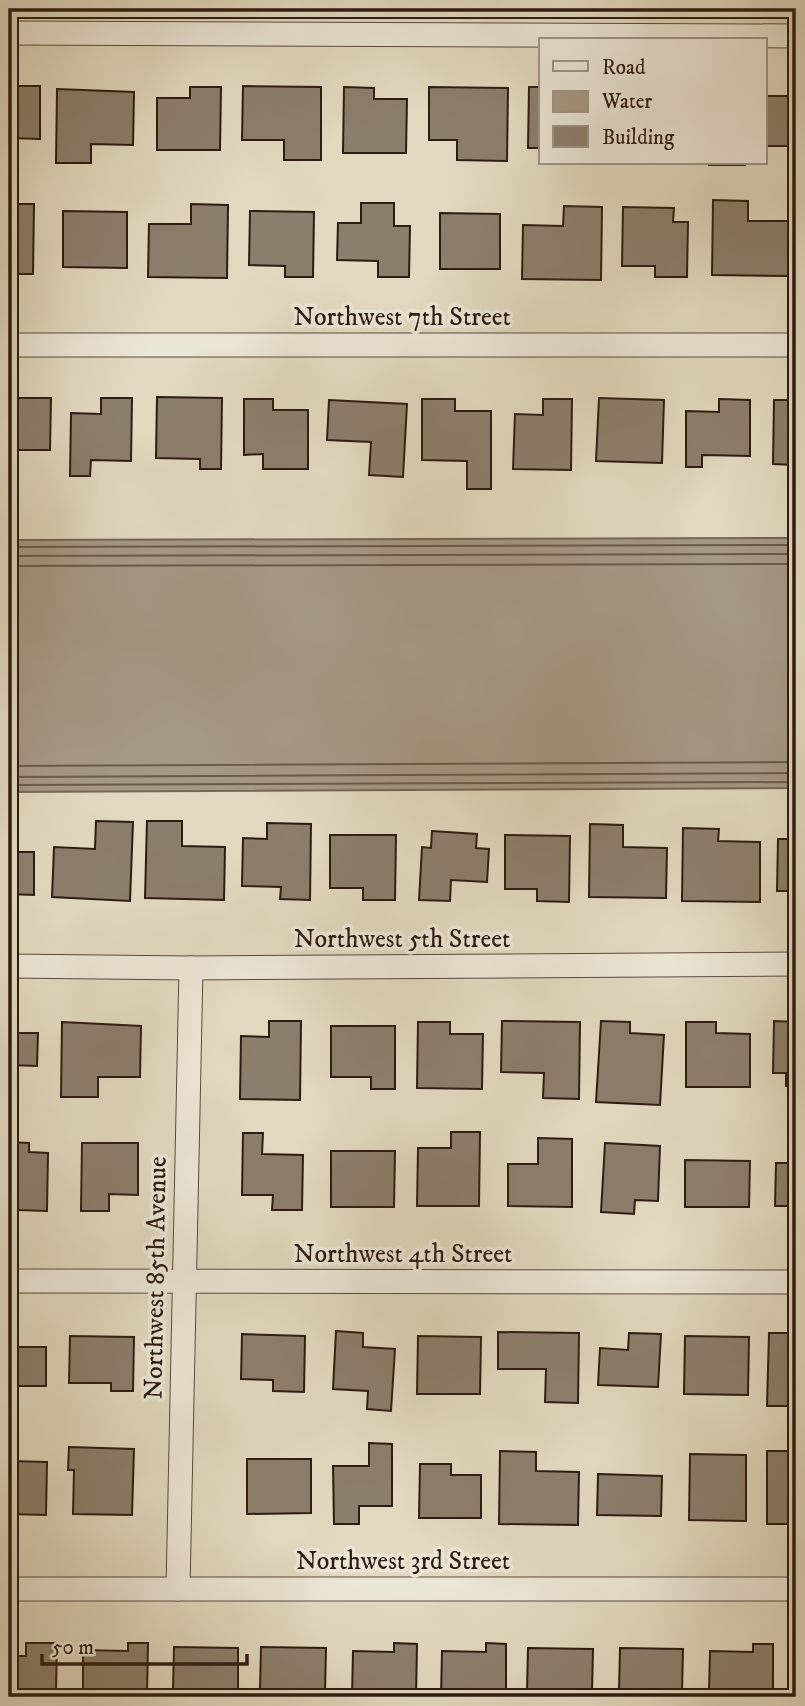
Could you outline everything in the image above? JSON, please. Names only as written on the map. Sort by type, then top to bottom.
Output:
[{"type":"street","points":[[9,33],[796,36]]},
{"type":"street","name":"Northwest 7th Street","points":[[9,345],[796,345]]},
{"type":"street","name":"Northwest 5th Street","points":[[9,966],[191,968],[796,964]]},
{"type":"street","name":"Northwest 85th Avenue","points":[[178,1589],[191,968]]},
{"type":"street","name":"Northwest 4th Street","points":[[9,1281],[796,1282]]},
{"type":"street","name":"Northwest 3rd Street","points":[[9,1589],[796,1589]]},
{"type":"water","points":[[796,538],[796,788],[9,792],[9,540]]},
{"type":"building","points":[[9,86],[40,86],[40,139],[9,138]]},
{"type":"building","points":[[243,86],[321,87],[321,160],[284,160],[284,140],[242,140]]},
{"type":"building","points":[[190,87],[221,87],[220,150],[157,150],[157,98],[190,98]]},
{"type":"building","points":[[344,87],[374,88],[374,99],[407,99],[406,153],[343,153]]},
{"type":"building","points":[[429,87],[508,88],[507,161],[457,160],[457,140],[429,140]]},
{"type":"building","points":[[529,87],[539,87],[539,148],[528,148]]},
{"type":"building","points":[[57,89],[134,92],[133,145],[91,144],[91,163],[56,163]]},
{"type":"building","points":[[766,96],[789,96],[788,146],[766,146]]},
{"type":"building","points":[[709,164],[745,164],[745,165]]},
{"type":"building","points":[[713,200],[748,201],[748,221],[791,221],[791,276],[712,275]]},
{"type":"building","points":[[361,203],[394,203],[394,226],[410,226],[409,277],[378,277],[378,261],[337,260],[338,223],[361,223]]},
{"type":"building","points":[[11,204],[34,204],[33,274],[9,274]]},
{"type":"building","points":[[191,204],[228,205],[227,278],[148,277],[149,224],[191,224]]},
{"type":"building","points":[[564,206],[602,207],[601,280],[522,279],[523,225],[563,226]]},
{"type":"building","points":[[623,207],[674,208],[673,222],[688,222],[687,277],[655,277],[655,266],[622,266]]},
{"type":"building","points":[[63,211],[127,212],[127,268],[63,267]]},
{"type":"building","points":[[250,211],[314,212],[313,277],[285,277],[285,266],[249,265]]},
{"type":"building","points":[[440,213],[500,214],[500,269],[440,269]]},
{"type":"building","points":[[157,397],[222,398],[221,469],[200,469],[200,459],[156,458]]},
{"type":"building","points":[[9,398],[51,398],[50,450],[9,450]]},
{"type":"building","points":[[101,398],[132,398],[131,461],[91,460],[90,476],[70,476],[71,413],[101,414]]},
{"type":"building","points":[[599,398],[664,400],[662,463],[596,461]]},
{"type":"building","points":[[244,399],[273,399],[273,410],[308,410],[308,469],[263,469],[263,454],[244,455]]},
{"type":"building","points":[[422,399],[455,399],[455,411],[491,411],[491,489],[467,489],[467,461],[422,460]]},
{"type":"building","points":[[543,399],[572,399],[571,470],[513,469],[515,414],[543,415]]},
{"type":"building","points":[[719,399],[750,400],[750,456],[702,455],[702,467],[686,467],[686,411],[719,412]]},
{"type":"building","points":[[329,400],[407,404],[403,477],[369,475],[371,442],[327,440]]},
{"type":"building","points":[[774,400],[796,400],[796,465],[773,464]]},
{"type":"building","points":[[96,821],[133,822],[130,901],[52,897],[54,847],[95,849]]},
{"type":"building","points":[[147,821],[182,821],[182,846],[225,847],[224,900],[145,898]]},
{"type":"building","points":[[267,823],[311,824],[310,900],[280,899],[281,887],[242,886],[243,838],[267,839]]},
{"type":"building","points":[[590,824],[623,825],[623,847],[667,848],[666,898],[589,897]]},
{"type":"building","points":[[683,828],[719,829],[718,841],[760,842],[760,902],[682,901]]},
{"type":"building","points":[[432,831],[477,834],[476,848],[489,849],[487,882],[451,880],[450,901],[419,900],[422,847],[431,848]]},
{"type":"building","points":[[330,835],[396,835],[395,900],[363,900],[363,888],[330,888]]},
{"type":"building","points":[[505,835],[570,836],[569,902],[537,901],[537,889],[505,889]]},
{"type":"building","points":[[778,839],[796,839],[796,891],[777,891]]},
{"type":"building","points":[[9,852],[34,852],[34,895],[9,894]]},
{"type":"building","points":[[9,1020],[12,1020],[12,1033],[38,1033],[37,1066],[9,1065]]},
{"type":"building","points":[[269,1021],[301,1021],[300,1100],[240,1099],[241,1036],[269,1037]]},
{"type":"building","points":[[502,1021],[580,1022],[579,1099],[543,1098],[544,1073],[501,1072]]},
{"type":"building","points":[[601,1021],[630,1022],[630,1033],[664,1035],[660,1105],[596,1102]]},
{"type":"building","points":[[774,1021],[796,1022],[796,1086],[786,1086],[786,1073],[773,1073]]},
{"type":"building","points":[[62,1022],[141,1026],[140,1077],[98,1077],[98,1097],[61,1097]]},
{"type":"building","points":[[418,1022],[450,1022],[450,1034],[483,1034],[482,1089],[417,1088]]},
{"type":"building","points":[[686,1022],[716,1022],[716,1033],[750,1034],[750,1087],[686,1087]]},
{"type":"building","points":[[331,1026],[395,1026],[395,1089],[371,1089],[371,1077],[331,1077]]},
{"type":"building","points":[[451,1132],[480,1132],[479,1206],[417,1206],[418,1148],[451,1148]]},
{"type":"building","points":[[243,1133],[263,1133],[262,1154],[303,1155],[302,1210],[272,1210],[273,1195],[242,1195]]},
{"type":"building","points":[[538,1138],[572,1139],[572,1207],[508,1206],[508,1164],[538,1164]]},
{"type":"building","points":[[9,1142],[29,1143],[29,1152],[48,1153],[47,1211],[17,1210],[18,1190],[9,1190]]},
{"type":"building","points":[[82,1143],[138,1143],[138,1195],[109,1194],[109,1211],[81,1211]]},
{"type":"building","points":[[605,1143],[660,1146],[658,1201],[635,1200],[634,1214],[601,1212]]},
{"type":"building","points":[[331,1151],[395,1151],[394,1207],[331,1207]]},
{"type":"building","points":[[685,1160],[750,1161],[749,1207],[685,1207]]},
{"type":"building","points":[[776,1163],[796,1163],[796,1206],[775,1206]]},
{"type":"building","points":[[9,1331],[16,1331],[16,1347],[46,1347],[46,1386],[9,1388]]},
{"type":"building","points":[[336,1331],[363,1333],[363,1347],[395,1349],[391,1411],[367,1409],[368,1391],[333,1389]]},
{"type":"building","points":[[498,1332],[579,1333],[578,1403],[545,1402],[546,1369],[498,1369]]},
{"type":"building","points":[[629,1333],[661,1334],[658,1387],[598,1385],[600,1348],[628,1350]]},
{"type":"building","points":[[769,1333],[796,1333],[796,1406],[767,1406]]},
{"type":"building","points":[[242,1334],[305,1336],[304,1392],[273,1391],[273,1380],[241,1379]]},
{"type":"building","points":[[70,1336],[134,1337],[133,1391],[111,1391],[111,1383],[69,1383]]},
{"type":"building","points":[[418,1336],[481,1337],[480,1394],[417,1394]]},
{"type":"building","points":[[685,1336],[749,1337],[748,1395],[684,1394]]},
{"type":"building","points":[[369,1443],[392,1444],[392,1506],[359,1506],[359,1524],[334,1524],[333,1466],[369,1466]]},
{"type":"building","points":[[69,1447],[134,1449],[132,1515],[73,1514],[74,1470],[68,1470]]},
{"type":"building","points":[[500,1451],[536,1452],[536,1471],[579,1472],[578,1525],[499,1524]]},
{"type":"building","points":[[767,1451],[796,1451],[796,1524],[767,1524]]},
{"type":"building","points":[[690,1454],[746,1455],[746,1521],[689,1520]]},
{"type":"building","points":[[247,1459],[311,1459],[311,1513],[247,1514]]},
{"type":"building","points":[[9,1461],[47,1462],[46,1515],[9,1514]]},
{"type":"building","points":[[420,1464],[451,1464],[451,1475],[481,1475],[481,1518],[419,1518]]},
{"type":"building","points":[[598,1474],[662,1476],[661,1516],[597,1515]]},
{"type":"building","points":[[26,1643],[57,1643],[56,1690],[9,1689],[9,1656],[26,1656]]},
{"type":"building","points":[[128,1643],[148,1643],[147,1697],[83,1697],[83,1650],[128,1651]]},
{"type":"building","points":[[394,1643],[417,1644],[416,1697],[352,1697],[353,1651],[394,1652]]},
{"type":"building","points":[[486,1643],[506,1644],[506,1697],[441,1697],[442,1651],[486,1652]]},
{"type":"building","points":[[753,1644],[773,1644],[773,1693],[709,1692],[710,1651],[753,1652]]},
{"type":"building","points":[[174,1647],[238,1648],[238,1691],[173,1690]]},
{"type":"building","points":[[261,1647],[326,1648],[325,1692],[260,1690]]},
{"type":"building","points":[[528,1648],[593,1649],[592,1692],[527,1691]]},
{"type":"building","points":[[620,1648],[683,1649],[682,1693],[619,1692]]}]
